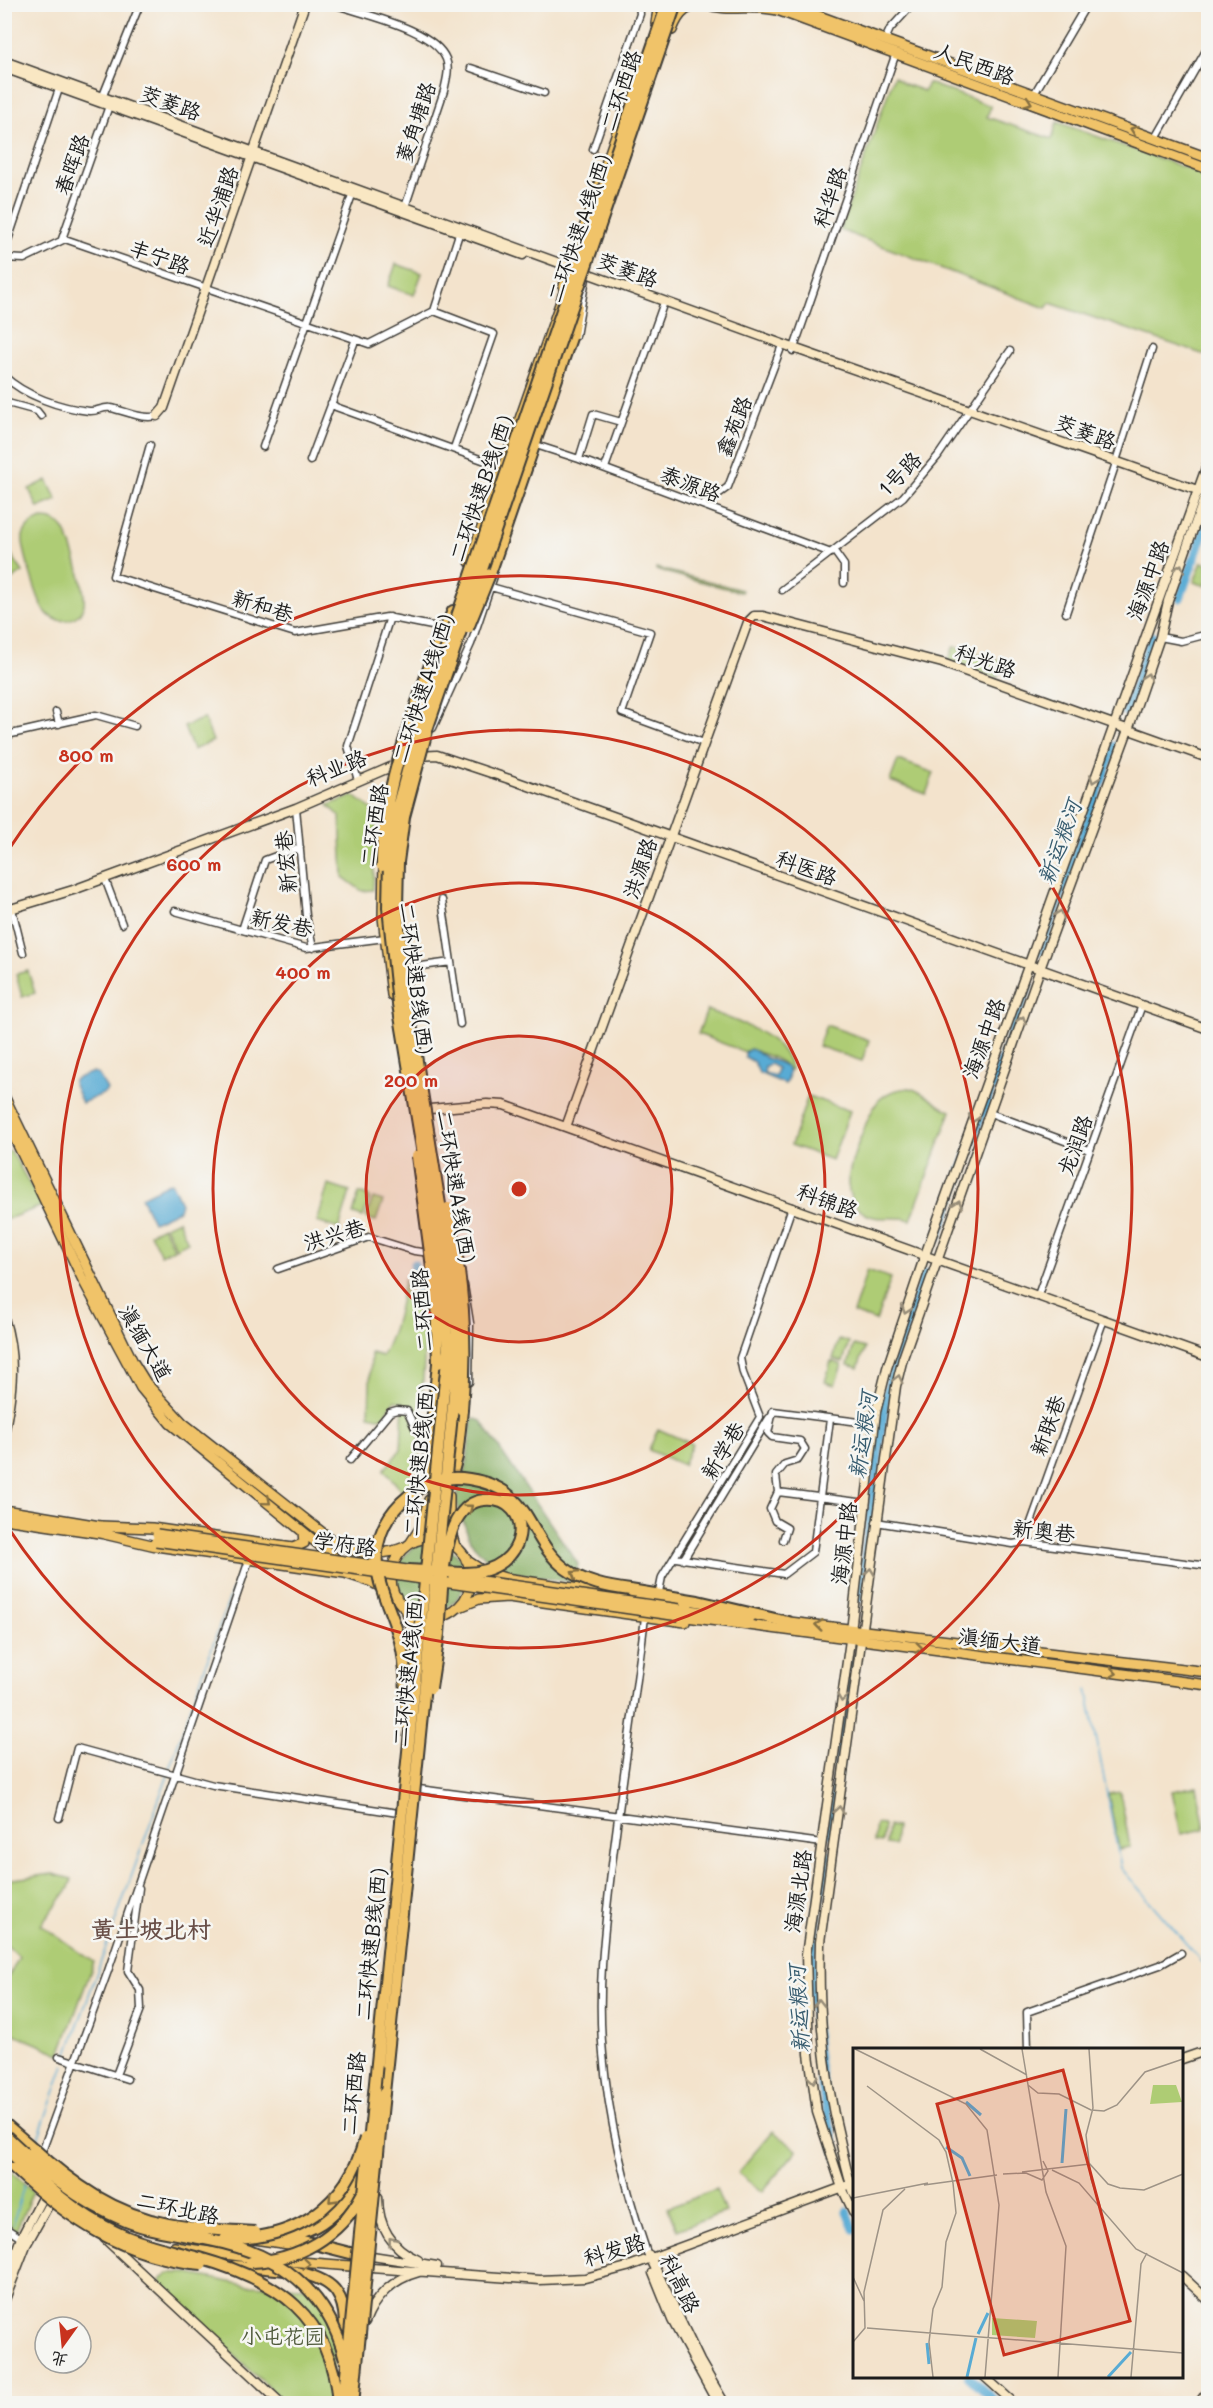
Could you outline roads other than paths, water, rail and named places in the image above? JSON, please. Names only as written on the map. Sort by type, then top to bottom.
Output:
[{"type":"highway","name":"二环快速B线(西)","points":[[377,2067],[400,1811],[448,1342],[444,1286],[389,926],[390,843],[409,756],[668,4]]},
{"type":"highway","name":"二环快速A线(西)","points":[[384,2093],[457,1342],[453,1285],[428,1114],[402,963],[397,879],[408,798],[442,686],[675,4]]},
{"type":"highway","points":[[442,686],[486,586],[563,361],[573,330],[577,305]]},
{"type":"highway","points":[[389,926],[382,867],[386,814],[399,760],[434,652],[453,611]]},
{"type":"highway","points":[[413,1093],[421,1193],[437,1306],[438,1363],[429,1455],[431,1480]]},
{"type":"highway","points":[[428,1114],[462,1284],[466,1342],[457,1457],[450,1482]]},
{"type":"highway","points":[[400,1811],[405,1667],[399,1635],[379,1580],[376,1558],[383,1528],[398,1505],[420,1488],[437,1480],[461,1478],[487,1483],[517,1502],[550,1552],[563,1567],[590,1581],[787,1626]]},
{"type":"highway","points":[[408,1570],[419,1571],[441,1572],[452,1572],[469,1573],[496,1567],[510,1557],[517,1545],[520,1531],[516,1517],[501,1503],[484,1500],[469,1506],[455,1522],[447,1551],[446,1563],[445,1575],[444,1587],[438,1644],[419,1746]]},
{"type":"highway","points":[[183,2236],[231,2239],[270,2235],[291,2229],[322,2209],[346,2184],[359,2158],[369,2121],[377,2067]]},
{"type":"highway","points":[[339,2402],[377,2067]]},
{"type":"highway","points":[[179,2253],[230,2261],[266,2261],[297,2254],[332,2233],[354,2209],[365,2188],[376,2146],[384,2093]]},
{"type":"highway","points":[[351,2403],[384,2093]]},
{"type":"highway","points":[[4,2123],[68,2178],[120,2209],[176,2225],[277,2235],[354,2254]]},
{"type":"highway","points":[[4,2134],[50,2176],[96,2207],[137,2225],[183,2236],[223,2242],[259,2253],[285,2268],[306,2287],[327,2315],[338,2336],[347,2368],[351,2403]]},
{"type":"highway","points":[[4,2147],[54,2192],[95,2221],[136,2241],[254,2276],[290,2300],[311,2323],[326,2347],[334,2370],[339,2402]]},
{"type":"highway","points":[[277,2235],[310,2229],[338,2210],[354,2188],[363,2158]]},
{"type":"highway","points":[[4,2159],[59,2207],[111,2240],[166,2259],[307,2274],[323,2280],[334,2289],[341,2301],[344,2317],[342,2374]]},
{"type":"main road","points":[[578,273],[659,4]]},
{"type":"main road","name":"二环西路","points":[[585,254],[668,4]]},
{"type":"main road","name":"二环西路","points":[[408,1545],[424,1519],[431,1480],[443,1342],[427,1208],[385,938],[383,879],[390,814],[403,761],[560,299],[578,273],[675,4]]},
{"type":"main road","name":"人民西路","points":[[725,9],[737,4]]},
{"type":"main road","name":"人民西路","points":[[786,4],[1209,158]]},
{"type":"main road","name":"人民西路","points":[[578,273],[681,13],[696,5],[725,9],[755,7],[775,10],[1209,169]]},
{"type":"main road","points":[[645,54],[649,49],[655,48],[661,52],[662,60]]},
{"type":"main road","name":"二环西路","points":[[455,1546],[448,1526],[461,1360],[460,1305],[455,1262],[428,1114],[407,968],[401,906],[403,854],[410,808],[424,754],[577,305],[578,273]]},
{"type":"main road","name":"滇缅大道","points":[[4,1096],[8,1123],[83,1280],[141,1388],[170,1423],[340,1562],[368,1580]]},
{"type":"main road","name":"滇缅大道","points":[[8,1123],[133,1362],[163,1403],[183,1423],[333,1541],[351,1549],[369,1553],[386,1552],[408,1545]]},
{"type":"main road","points":[[431,1480],[441,1488],[450,1482]]},
{"type":"main road","name":"学府路","points":[[4,1510],[101,1529],[150,1545],[345,1574],[368,1580],[396,1596]]},
{"type":"main road","name":"学府路","points":[[4,1519],[101,1529],[680,1613]]},
{"type":"main road","points":[[101,1529],[152,1528],[281,1546],[301,1546],[305,1539],[301,1530]]},
{"type":"main road","name":"学府路","points":[[157,1537],[408,1570],[680,1613]]},
{"type":"main road","points":[[466,1560],[471,1582],[468,1594],[457,1608],[448,1614],[426,1617],[406,1609],[396,1596],[391,1581],[394,1561],[408,1545],[433,1538],[455,1546],[466,1560],[483,1570],[505,1578],[658,1597]]},
{"type":"main road","points":[[280,1564],[286,1557],[281,1546]]},
{"type":"main road","points":[[504,1597],[498,1594],[495,1587],[498,1581],[505,1578]]},
{"type":"main road","name":"滇缅大道","points":[[457,1608],[479,1599],[504,1597],[645,1617],[862,1630],[1209,1672]]},
{"type":"main road","name":"二环西路","points":[[339,2402],[412,1677],[413,1635],[406,1609]]},
{"type":"main road","name":"滇缅大道","points":[[680,1613],[787,1626],[861,1642],[1209,1685]]},
{"type":"main road","name":"二环西路","points":[[357,2403],[430,1679],[438,1637],[448,1614]]},
{"type":"main road","points":[[412,1677],[414,1672],[421,1671],[427,1673],[430,1679]]},
{"type":"main road","name":"二环北路","points":[[4,2128],[60,2177],[116,2211],[159,2226],[372,2256]]},
{"type":"main road","name":"二环北路","points":[[4,2153],[52,2194],[98,2223],[155,2243],[279,2261],[371,2268]]},
{"type":"street","name":"春晖路","points":[[62,239],[140,4]]},
{"type":"street","name":"近华浦路","points":[[156,416],[164,408],[305,4]]},
{"type":"street","name":"菱角塘路","points":[[334,4],[425,36],[440,48],[446,59],[447,78],[444,91],[404,210]]},
{"type":"street","points":[[593,149],[640,14],[639,4]]},
{"type":"street","points":[[885,40],[890,29],[913,4]]},
{"type":"street","points":[[1034,94],[1087,4]]},
{"type":"street","points":[[1156,138],[1209,47]]},
{"type":"street","name":"科华路","points":[[793,349],[896,53]]},
{"type":"street","name":"茭菱路","points":[[4,61],[106,102],[578,273],[1203,492]]},
{"type":"street","name":"茭菱路","points":[[4,68],[61,85]]},
{"type":"street","points":[[471,68],[544,93]]},
{"type":"street","points":[[4,252],[61,85]]},
{"type":"street","name":"茭菱路","points":[[254,155],[352,195],[404,210],[459,234],[578,273],[781,348],[793,349]]},
{"type":"street","points":[[262,447],[352,195]]},
{"type":"street","points":[[310,461],[355,341],[369,344],[434,311],[459,234]]},
{"type":"street","points":[[4,258],[24,259],[62,239]]},
{"type":"street","name":"丰宁路","points":[[62,239],[307,321],[355,341]]},
{"type":"street","points":[[433,728],[471,644],[578,332],[578,273]]},
{"type":"street","points":[[605,468],[663,306]]},
{"type":"street","points":[[434,311],[494,334],[454,448]]},
{"type":"street","name":"鑫苑路","points":[[704,505],[728,487],[781,348]]},
{"type":"street","points":[[1066,613],[1152,349]]},
{"type":"street","name":"1号路","points":[[782,591],[903,497],[938,456],[1010,351]]},
{"type":"street","points":[[4,376],[32,395],[59,404],[89,411],[110,408],[144,417],[156,416]]},
{"type":"street","points":[[4,402],[37,411],[41,416]]},
{"type":"street","points":[[331,403],[336,407],[502,467]]},
{"type":"street","points":[[579,459],[593,414],[621,422]]},
{"type":"street","name":"新和巷","points":[[150,445],[113,576],[296,633],[390,617],[442,628]]},
{"type":"street","name":"泰源路","points":[[539,446],[832,552]]},
{"type":"street","name":"海源中路","points":[[861,1642],[896,1386],[1040,969],[1161,637],[1168,601],[1203,492],[1209,462]]},
{"type":"street","name":"海源中路","points":[[850,1640],[875,1424],[887,1368],[1114,724],[1203,492]]},
{"type":"street","points":[[832,552],[844,565],[844,583]]},
{"type":"street","points":[[490,587],[650,632],[621,713],[704,742]]},
{"type":"street","points":[[390,814],[389,787],[392,766],[430,651],[453,611]]},
{"type":"street","name":"科光路","points":[[748,622],[754,616],[763,616],[942,663],[1209,758]]},
{"type":"street","points":[[357,777],[348,746],[390,617]]},
{"type":"street","name":"洪源路","points":[[566,1127],[748,622]]},
{"type":"street","points":[[1161,637],[1181,641],[1209,634]]},
{"type":"street","points":[[56,712],[59,724]]},
{"type":"street","points":[[7,735],[96,715],[135,726]]},
{"type":"street","name":"科医路","points":[[392,766],[424,754],[437,754],[1209,1029]]},
{"type":"street","name":"科业路","points":[[7,908],[294,804],[377,769],[392,766]]},
{"type":"street","name":"科业路","points":[[7,908],[105,879],[296,808],[392,766]]},
{"type":"street","name":"新宏巷","points":[[296,808],[306,916],[313,948]]},
{"type":"street","points":[[242,930],[265,861],[300,847]]},
{"type":"street","points":[[105,879],[122,924]]},
{"type":"street","points":[[442,900],[460,1024]]},
{"type":"street","points":[[7,908],[23,953]]},
{"type":"street","name":"新发巷","points":[[174,911],[313,948],[385,938]]},
{"type":"street","points":[[407,968],[451,962]]},
{"type":"street","name":"龙润路","points":[[1038,1295],[1142,1005]]},
{"type":"street","name":"科锦路","points":[[428,1114],[494,1104],[566,1127],[1209,1357]]},
{"type":"street","points":[[990,1113],[1089,1150]]},
{"type":"street","name":"新学巷","points":[[658,1597],[662,1577],[676,1558],[760,1417],[743,1373],[740,1358],[792,1207]]},
{"type":"street","name":"洪兴巷","points":[[278,1269],[369,1238],[431,1253]]},
{"type":"street","points":[[431,1253],[434,1330],[426,1463],[431,1480]]},
{"type":"street","points":[[4,1318],[11,1342],[14,1373],[4,1434]]},
{"type":"street","name":"新联巷","points":[[1023,1542],[1104,1318]]},
{"type":"street","points":[[4,1340],[8,1374],[4,1403]]},
{"type":"street","points":[[350,1460],[387,1416],[397,1410],[406,1411],[415,1428],[427,1432]]},
{"type":"street","points":[[683,1560],[773,1411],[875,1424]]},
{"type":"street","points":[[760,1417],[770,1418]]},
{"type":"street","points":[[770,1418],[768,1433],[771,1437],[800,1441],[805,1449],[798,1460],[785,1464],[779,1469],[775,1479],[778,1492],[770,1509],[775,1521],[787,1528],[783,1540]]},
{"type":"street","points":[[676,1558],[784,1574],[813,1552],[830,1419]]},
{"type":"street","points":[[778,1492],[866,1503]]},
{"type":"street","name":"新奥巷","points":[[876,1522],[1013,1544],[1023,1542],[1209,1566]]},
{"type":"street","points":[[39,2160],[123,1925],[171,1773],[249,1560]]},
{"type":"street","points":[[645,1617],[618,1815],[602,1961],[603,2053],[621,2166],[649,2257]]},
{"type":"street","name":"海源北路","points":[[849,2184],[818,2112],[809,2054],[806,1955],[850,1640]]},
{"type":"street","name":"海源北路","points":[[853,2203],[826,2077],[819,2014],[819,1976],[820,1942],[861,1642]]},
{"type":"street","points":[[60,1818],[77,1748],[213,1785],[400,1811]]},
{"type":"street","points":[[419,1789],[822,1843]]},
{"type":"street","points":[[116,2075],[141,2008],[140,1990],[128,1971],[140,1879]]},
{"type":"street","points":[[123,1925],[134,1927]]},
{"type":"street","points":[[1028,2048],[1027,2012],[1160,1965],[1181,1953]]},
{"type":"street","points":[[1183,2060],[1209,2050]]},
{"type":"street","points":[[1183,2065],[1209,2056]]},
{"type":"street","points":[[59,2057],[127,2079]]},
{"type":"street","points":[[4,2302],[26,2245],[60,2177]]},
{"type":"street","name":"科发路","points":[[371,2268],[431,2268],[563,2281],[604,2274],[849,2184]]},
{"type":"street","points":[[4,2283],[21,2238],[52,2194]]},
{"type":"street","points":[[52,2194],[145,2274],[282,2403]]},
{"type":"street","points":[[378,2197],[380,2219],[392,2242],[431,2268]]},
{"type":"street","points":[[4,2227],[21,2238]]},
{"type":"street","points":[[145,2274],[140,2265],[141,2254],[146,2246],[155,2243]]},
{"type":"street","name":"科发路","points":[[372,2256],[431,2268]]},
{"type":"street","name":"科高路","points":[[649,2257],[672,2320],[718,2403]]},
{"type":"street","name":"科高路","points":[[649,2257],[686,2335],[725,2403]]},
{"type":"street","points":[[365,2322],[373,2304],[391,2286],[411,2274],[431,2268]]},
{"type":"street","points":[[1183,2277],[1209,2300]]},
{"type":"street","points":[[1183,2283],[1209,2305]]},
{"type":"street","points":[[978,2378],[1007,2403]]},
{"type":"street","points":[[986,2378],[1015,2403]]},
{"type":"street","points":[[1198,2403],[1209,2391]]},
{"type":"water","points":[[750,1049],[785,1066],[789,1073],[785,1084],[759,1073],[754,1062],[745,1057],[745,1052]],"holes":[[[770,1064],[777,1068],[775,1076],[764,1073],[765,1066]]]},
{"type":"water","points":[[93,1072],[98,1074],[107,1089],[105,1093],[82,1103],[73,1083],[75,1079]]},
{"type":"water","points":[[171,1182],[181,1203],[179,1210],[153,1222],[141,1197]]},
{"type":"waterway","name":"新运粮河","points":[[1180,598],[1208,520]]},
{"type":"waterway","name":"新运粮河","points":[[1126,712],[1152,636]]},
{"type":"waterway","name":"新运粮河","points":[[1041,952],[1114,746]]},
{"type":"waterway","name":"新运粮河","points":[[937,1239],[1029,985]]},
{"type":"waterway","points":[[414,1264],[418,1302]]},
{"type":"waterway","name":"新运粮河","points":[[859,1599],[887,1391],[897,1352],[925,1273]]},
{"type":"waterway","points":[[169,1769],[236,1580]]},
{"type":"waterway","points":[[829,1833],[852,1662]]},
{"type":"waterway","points":[[1087,1689],[1121,1868],[1208,1969]]},
{"type":"waterway","points":[[67,2056],[168,1774]]},
{"type":"waterway","name":"新运粮河","points":[[827,1854],[813,1949],[812,1981],[814,2027],[820,2072],[839,2161]]},
{"type":"waterway","points":[[36,2144],[64,2065]]},
{"type":"waterway","points":[[13,2224],[24,2185]]},
{"type":"waterway","name":"新运粮河","points":[[847,2212],[853,2227]]},
{"type":"waterway","points":[[4,2249],[7,2242]]},
{"type":"waterway","name":"新运粮河","points":[[970,2378],[998,2404]]},
{"type":"district","name":"黄土坡北村","points":[[151,1928]]},
{"type":"park label","name":"小屯花园","points":[[283,2335]]}]
